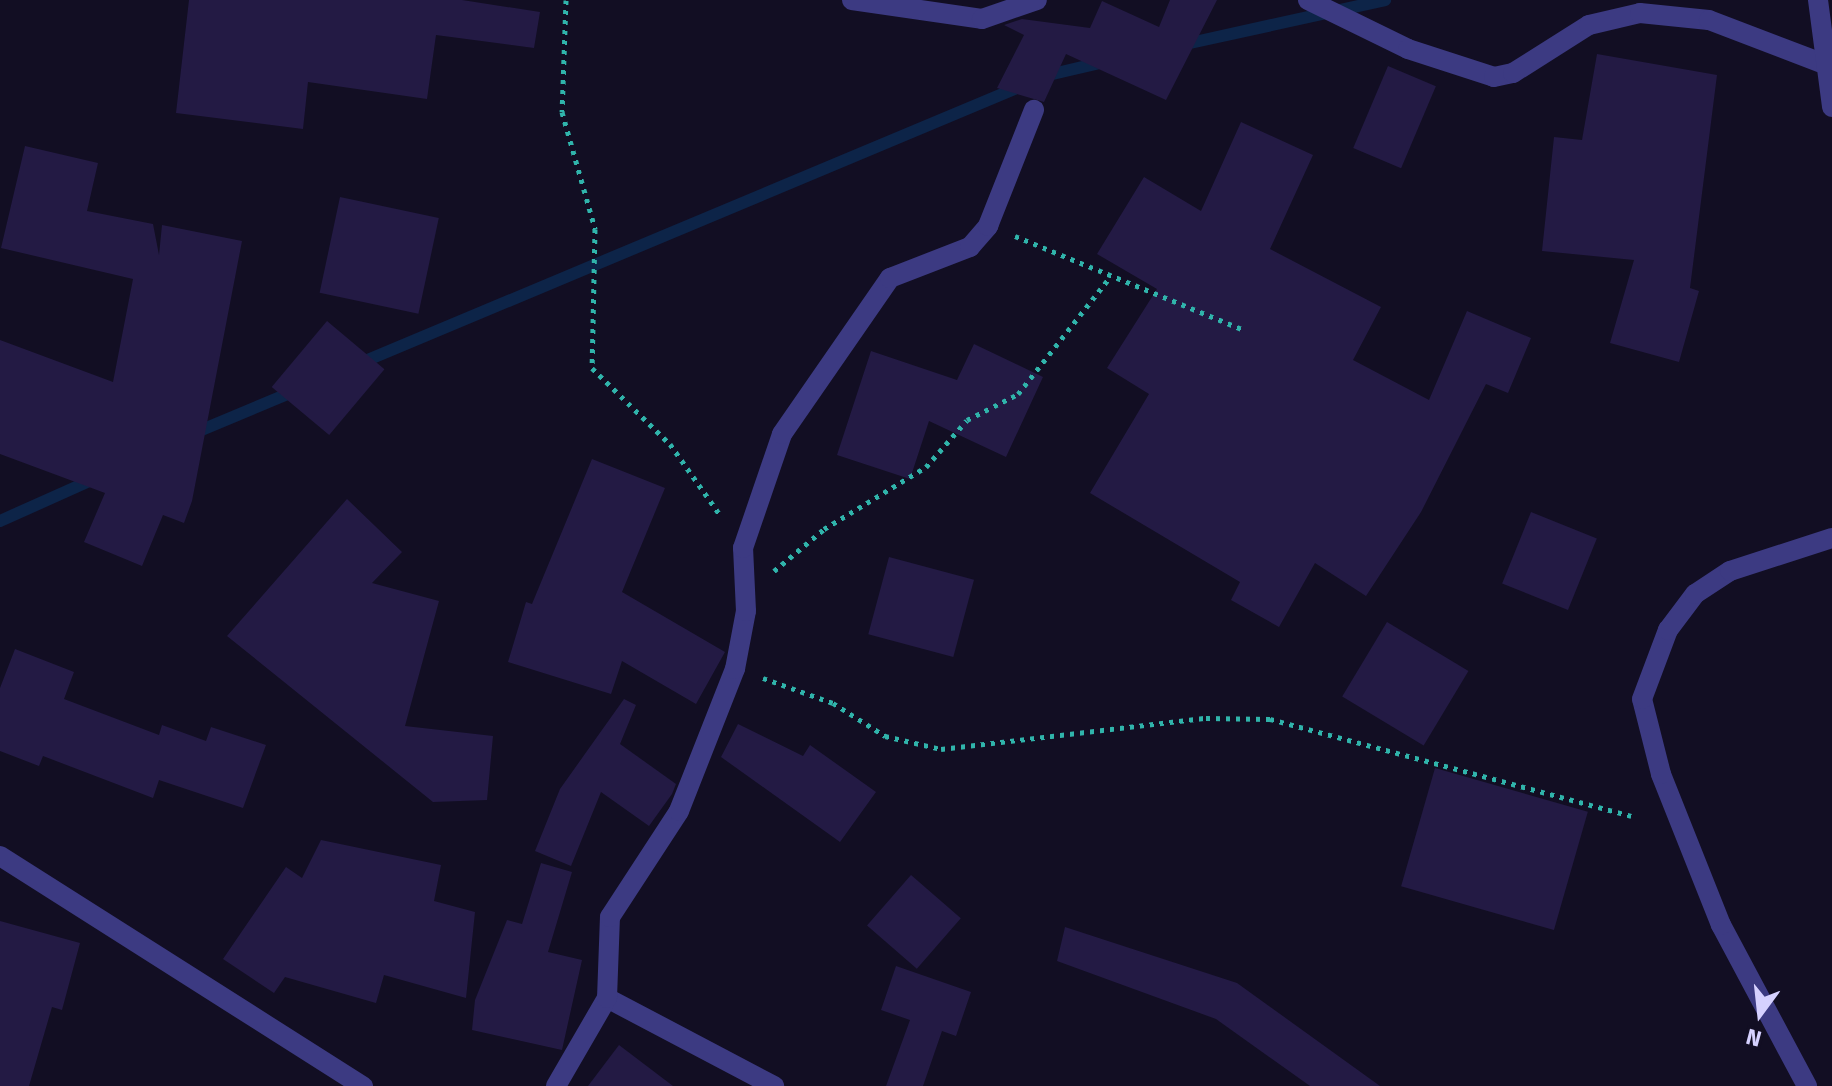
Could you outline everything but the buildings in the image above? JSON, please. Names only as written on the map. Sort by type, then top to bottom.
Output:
[{"type":"street","points":[[852,0],[982,19],[1037,0]]},
{"type":"street","points":[[1308,0],[1408,49],[1494,77],[1513,73],[1589,25],[1640,13],[1709,20],[1824,64]]},
{"type":"street","points":[[1818,0],[1832,107]]},
{"type":"street","points":[[556,1086],[607,998],[610,917],[684,801],[735,669],[747,593],[743,548],[782,434],[875,294],[890,278],[970,247],[988,226],[1034,110]]},
{"type":"street","points":[[1807,1086],[1721,925],[1661,774],[1642,699],[1668,630],[1695,594],[1730,571],[1832,538]]},
{"type":"street","points":[[0,856],[363,1086]]},
{"type":"street","points":[[607,998],[774,1086]]},
{"type":"path","points":[[566,0],[560,90],[595,229],[592,368],[670,444],[743,548]]},
{"type":"path","points":[[988,226],[1244,330]]},
{"type":"path","points":[[747,593],[824,529],[926,467],[967,420],[1018,394],[1111,276]]},
{"type":"path","points":[[735,669],[926,747],[1206,718],[1270,719],[1631,816]]},
{"type":"waterway","points":[[1181,45],[1385,0]]},
{"type":"waterway","points":[[1044,76],[1104,62]]},
{"type":"waterway","points":[[358,364],[1024,85]]},
{"type":"waterway","points":[[192,434],[297,390]]},
{"type":"waterway","points":[[0,521],[96,478]]}]
